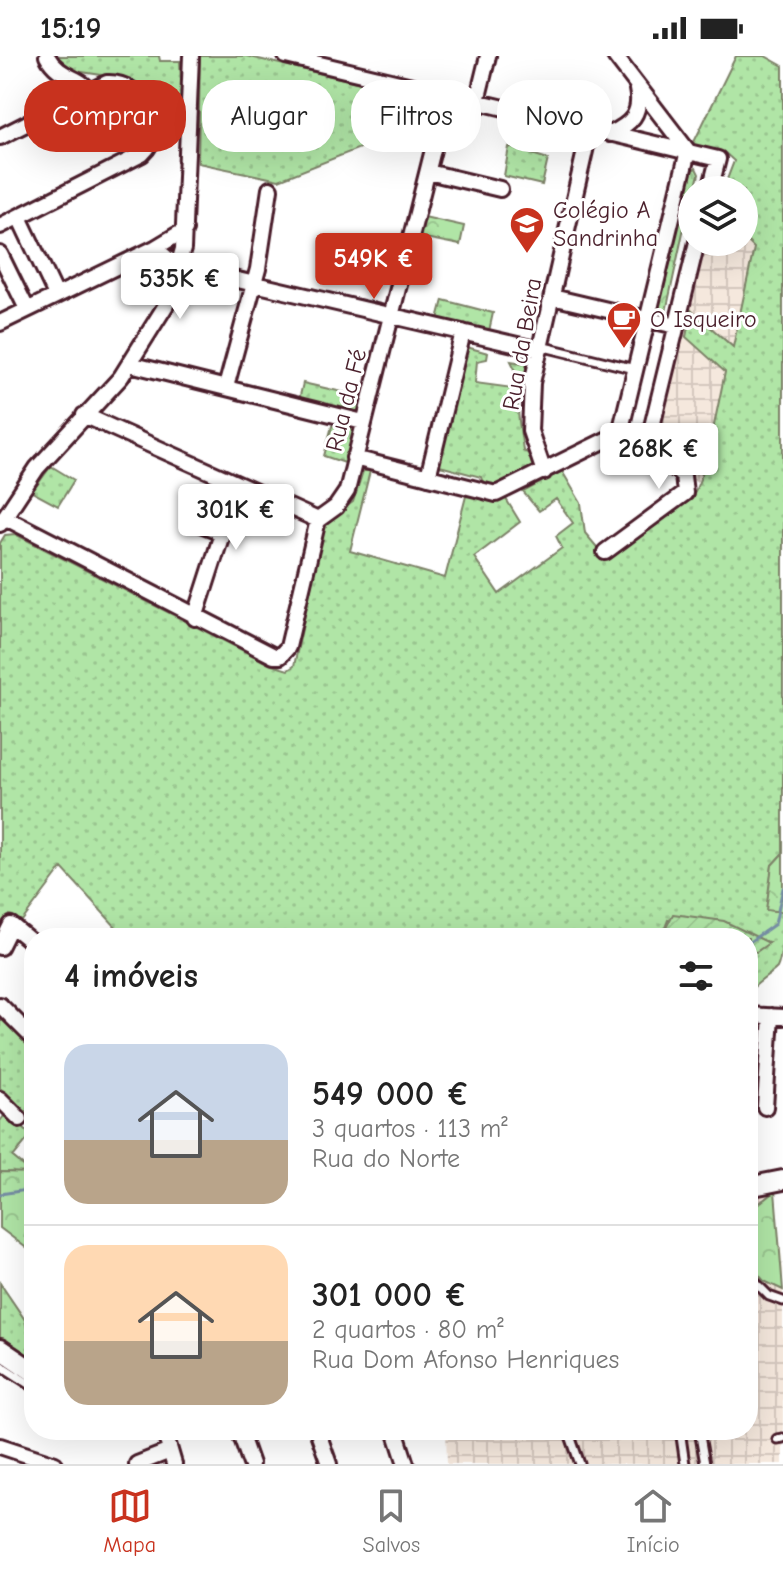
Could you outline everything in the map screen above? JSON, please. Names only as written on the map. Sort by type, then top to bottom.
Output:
[{"type":"street","points":[[47,56],[64,76],[76,80]]},
{"type":"street","points":[[84,415],[318,520],[288,647],[280,656],[269,655],[2,520],[37,468],[84,415],[130,364],[161,317],[180,266],[185,230],[191,56]]},
{"type":"street","points":[[286,56],[388,80]]},
{"type":"street","points":[[481,85],[488,56]]},
{"type":"street","points":[[615,56],[688,151]]},
{"type":"street","points":[[612,133],[629,124],[639,110],[636,84]]},
{"type":"street","points":[[0,137],[24,125]]},
{"type":"street","points":[[612,134],[718,159],[714,176]]},
{"type":"street","points":[[354,458],[496,494],[614,437],[622,427],[688,151]]},
{"type":"street","points":[[0,226],[142,152]]},
{"type":"street","name":"Rua da Fé","points":[[318,520],[345,495],[433,152]]},
{"type":"street","name":"Rua da Beira","points":[[544,472],[535,452],[529,421],[540,348],[585,152]]},
{"type":"street","points":[[428,172],[500,189]]},
{"type":"street","points":[[226,387],[254,283],[270,189]]},
{"type":"street","points":[[19,217],[56,295]]},
{"type":"street","points":[[0,323],[155,248],[185,230]]},
{"type":"street","points":[[155,248],[180,266],[540,348]]},
{"type":"street","points":[[0,254],[27,309]]},
{"type":"street","points":[[605,552],[685,493],[685,481],[649,446],[649,435],[694,256]]},
{"type":"street","points":[[552,297],[676,326]]},
{"type":"street","points":[[428,477],[463,332]]},
{"type":"street","points":[[130,364],[363,422]]},
{"type":"street","points":[[622,427],[649,435]]},
{"type":"street","points":[[190,520],[216,530],[221,537],[195,618]]},
{"type":"street","points":[[0,947],[11,925],[24,936]]},
{"type":"street","points":[[0,1005],[24,1029]]},
{"type":"street","points":[[765,1107],[777,1016]]},
{"type":"street","points":[[0,1099],[20,1119]]},
{"type":"street","points":[[0,1349],[24,1365]]},
{"type":"street","points":[[243,1440],[251,1464]]},
{"type":"street","points":[[321,1440],[329,1464]]},
{"type":"street","points":[[398,1440],[406,1464]]},
{"type":"street","points":[[0,1446],[55,1464]]},
{"type":"street","points":[[137,1464],[172,1458]]},
{"type":"lane","points":[[540,348],[635,369]]},
{"type":"lane","points":[[758,1193],[776,1181]]},
{"type":"lane","points":[[758,1285],[769,1296],[783,1301]]},
{"type":"lane","points":[[0,1365],[24,1381]]},
{"type":"lane","points":[[572,1440],[580,1464]]},
{"type":"lane","points":[[681,1440],[685,1464]]},
{"type":"lane","points":[[701,1440],[705,1464]]},
{"type":"shaded area","points":[[697,256],[753,256],[733,347],[691,311],[686,337],[725,372],[706,464],[697,483],[651,443]]},
{"type":"shaded area","points":[[758,1177],[775,1191],[783,1270],[783,1464],[447,1464],[446,1440],[758,1440]]},
{"type":"green space","points":[[56,56],[159,56],[160,61],[180,61],[181,80],[129,80],[75,71]]},
{"type":"green space","points":[[200,56],[246,56],[351,81],[351,152],[279,180],[198,163]]},
{"type":"green space","points":[[736,56],[765,56],[783,66],[783,853],[772,865],[767,910],[783,912],[782,949],[777,968],[758,984],[758,950],[769,942],[758,940],[758,928],[705,928],[668,920],[665,928],[117,928],[62,868],[22,921],[10,915],[0,932],[0,543],[5,535],[15,534],[269,664],[288,670],[294,666],[325,522],[353,502],[363,471],[370,471],[350,551],[445,578],[466,496],[506,499],[520,522],[474,557],[499,594],[562,548],[556,536],[573,523],[556,499],[539,511],[523,492],[562,471],[581,503],[585,533],[606,558],[692,499],[706,464],[725,372],[686,337],[691,310],[733,347],[752,256],[758,256],[758,176],[728,176],[734,161],[724,152],[698,149],[693,144]]},
{"type":"green space","points":[[508,152],[525,152],[548,159],[542,185],[504,176]]},
{"type":"green space","points":[[696,168],[698,176],[690,176]]},
{"type":"green space","points":[[424,217],[464,226],[460,245],[420,237]]},
{"type":"green space","points":[[678,226],[678,256],[666,312],[660,316],[657,310]]},
{"type":"green space","points":[[443,300],[493,313],[489,331],[438,319]]},
{"type":"green space","points":[[463,346],[488,353],[487,359],[477,361],[475,383],[512,388],[516,371],[511,361],[523,363],[526,353],[531,355],[531,364],[520,383],[518,405],[523,451],[530,454],[533,468],[499,488],[484,487],[481,477],[436,465]]},
{"type":"green space","points":[[303,383],[364,397],[361,412],[356,415],[299,400]]},
{"type":"green space","points":[[332,426],[355,426],[357,430],[348,464],[324,456]]},
{"type":"green space","points":[[51,466],[74,480],[58,506],[32,492]]},
{"type":"green space","points":[[783,853],[783,912],[766,910],[772,865]]},
{"type":"green space","points":[[673,914],[724,921],[738,928],[666,928]]},
{"type":"green space","points":[[758,938],[769,943],[758,951]]},
{"type":"green space","points":[[0,1014],[24,1039],[24,1113],[0,1088]]},
{"type":"green space","points":[[8,1111],[24,1128],[24,1144],[13,1157],[24,1166],[24,1173],[0,1172],[0,1121]]},
{"type":"green space","points":[[0,1172],[24,1173],[24,1246],[0,1228]]},
{"type":"green space","points":[[775,1191],[783,1290],[764,1281],[758,1274],[758,1204]]},
{"type":"green space","points":[[0,1283],[24,1319],[24,1353],[0,1337]]},
{"type":"waterway","points":[[758,936],[775,924],[783,888]]},
{"type":"waterway","points":[[0,1194],[24,1190]]},
{"type":"place","name":"Colégio A Sandrinha","points":[[527,255]]},
{"type":"place","name":"O Isqueiro","points":[[624,350]]}]
